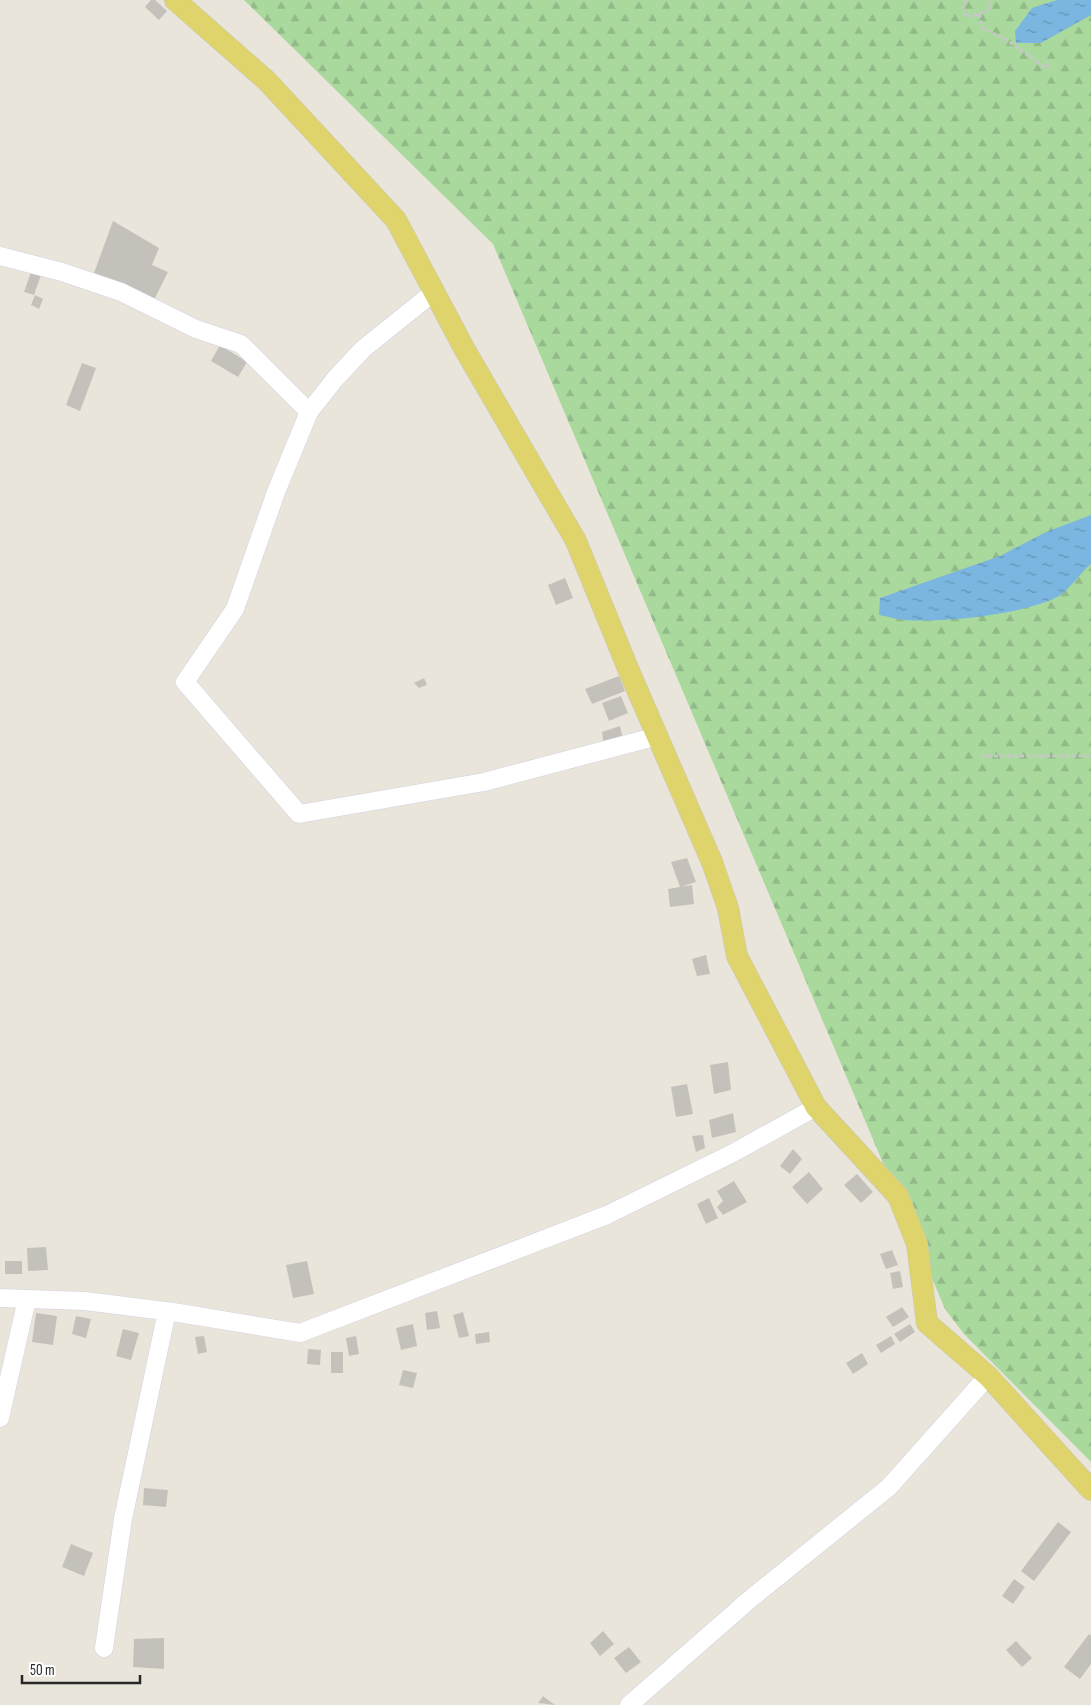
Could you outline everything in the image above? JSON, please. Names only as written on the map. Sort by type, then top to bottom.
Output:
[{"type":"main road","points":[[175,0],[267,81],[396,220],[465,350],[576,541],[712,862],[728,908],[737,956],[816,1107],[898,1196],[917,1244],[927,1323],[988,1376],[1091,1490]]},
{"type":"street","points":[[0,256],[62,272],[120,292],[196,330],[241,344],[309,412]]},
{"type":"street","points":[[434,292],[363,349],[335,379],[309,412],[276,492],[235,609],[185,682],[299,814],[484,782],[658,736]]},
{"type":"street","points":[[0,1298],[85,1301],[167,1311],[300,1333],[607,1215],[733,1153],[816,1107]]},
{"type":"street","points":[[0,1418],[27,1299]]},
{"type":"street","points":[[104,1648],[123,1519],[167,1311]]},
{"type":"street","points":[[629,1705],[749,1600],[889,1487],[988,1376]]},
{"type":"path","points":[[967,0],[963,8],[966,17],[980,14],[990,9],[990,0]]},
{"type":"path","points":[[980,14],[982,28],[1007,40],[1045,68],[1048,65],[1046,60]]},
{"type":"path","points":[[981,756],[1091,756]]},
{"type":"green space","points":[[244,0],[1091,0],[1091,1462],[964,1334],[945,1309],[493,244]]},
{"type":"water","points":[[1057,0],[1091,0],[1091,15],[1041,43],[1016,43],[1015,31],[1032,8]]},
{"type":"water","points":[[1091,515],[1091,564],[1059,596],[1027,608],[984,616],[921,621],[879,615],[880,598],[1000,556],[1046,532]]},
{"type":"building","points":[[151,0],[155,0],[167,11],[159,20],[145,7]]},
{"type":"building","points":[[113,221],[159,248],[152,265],[168,272],[153,302],[94,273]]},
{"type":"building","points":[[31,272],[41,275],[34,295],[24,292]]},
{"type":"building","points":[[35,295],[43,299],[39,309],[31,305]]},
{"type":"building","points":[[220,345],[247,362],[238,377],[211,361]]},
{"type":"building","points":[[82,363],[96,368],[80,411],[66,405]]},
{"type":"building","points":[[565,578],[573,598],[556,605],[548,585]]},
{"type":"building","points":[[619,676],[625,691],[592,704],[585,689]]},
{"type":"building","points":[[424,678],[427,685],[419,688],[414,683]]},
{"type":"building","points":[[621,696],[628,713],[609,721],[602,703]]},
{"type":"building","points":[[620,726],[623,740],[604,746],[602,732]]},
{"type":"building","points":[[687,858],[696,882],[680,887],[671,862]]},
{"type":"building","points":[[692,885],[694,904],[670,907],[668,889]]},
{"type":"building","points":[[706,955],[710,974],[697,976],[692,959]]},
{"type":"building","points":[[728,1062],[731,1090],[714,1094],[710,1065]]},
{"type":"building","points":[[687,1084],[693,1114],[676,1117],[671,1087]]},
{"type":"building","points":[[733,1113],[736,1132],[712,1138],[709,1120]]},
{"type":"building","points":[[703,1135],[705,1148],[696,1152],[692,1136]]},
{"type":"building","points":[[793,1149],[802,1159],[790,1174],[780,1166]]},
{"type":"building","points":[[809,1172],[823,1189],[807,1204],[792,1187]]},
{"type":"building","points":[[857,1174],[873,1192],[861,1203],[844,1185]]},
{"type":"building","points":[[734,1181],[747,1202],[723,1215],[717,1207],[723,1201],[717,1191]]},
{"type":"building","points":[[709,1198],[718,1218],[706,1224],[697,1204]]},
{"type":"building","points":[[46,1247],[48,1270],[28,1271],[27,1248]]},
{"type":"building","points":[[892,1250],[898,1265],[886,1269],[880,1254]]},
{"type":"building","points":[[5,1261],[22,1261],[22,1274],[5,1274]]},
{"type":"building","points":[[307,1261],[314,1294],[293,1298],[286,1265]]},
{"type":"building","points":[[900,1271],[903,1287],[893,1289],[890,1273]]},
{"type":"building","points":[[902,1307],[909,1317],[893,1327],[886,1317]]},
{"type":"building","points":[[437,1311],[440,1328],[427,1330],[425,1313]]},
{"type":"building","points":[[463,1312],[469,1336],[459,1338],[453,1315]]},
{"type":"building","points":[[36,1313],[57,1316],[53,1345],[32,1342]]},
{"type":"building","points":[[76,1316],[91,1319],[86,1338],[72,1334]]},
{"type":"building","points":[[413,1324],[417,1346],[401,1350],[396,1328]]},
{"type":"building","points":[[910,1324],[915,1332],[900,1342],[894,1334]]},
{"type":"building","points":[[123,1329],[139,1333],[131,1360],[116,1356]]},
{"type":"building","points":[[489,1332],[490,1342],[476,1344],[475,1334]]},
{"type":"building","points":[[204,1336],[207,1352],[198,1354],[195,1337]]},
{"type":"building","points":[[356,1336],[359,1354],[349,1356],[346,1338]]},
{"type":"building","points":[[891,1336],[895,1344],[881,1353],[876,1345]]},
{"type":"building","points":[[308,1349],[321,1350],[320,1365],[307,1364]]},
{"type":"building","points":[[331,1352],[343,1352],[343,1373],[331,1373]]},
{"type":"building","points":[[862,1353],[868,1364],[853,1374],[846,1363]]},
{"type":"building","points":[[403,1370],[417,1373],[413,1388],[399,1385]]},
{"type":"building","points":[[144,1488],[168,1490],[166,1507],[143,1505]]},
{"type":"building","points":[[1058,1522],[1071,1532],[1034,1581],[1021,1571]]},
{"type":"building","points":[[71,1544],[93,1553],[84,1576],[62,1567]]},
{"type":"building","points":[[1014,1579],[1025,1587],[1013,1604],[1002,1596]]},
{"type":"building","points":[[603,1631],[614,1644],[600,1656],[590,1643]]},
{"type":"building","points":[[1089,1634],[1091,1636],[1091,1664],[1080,1679],[1064,1667]]},
{"type":"building","points":[[164,1638],[164,1669],[133,1667],[134,1639]]},
{"type":"building","points":[[1016,1641],[1032,1658],[1022,1667],[1006,1650]]},
{"type":"building","points":[[629,1647],[641,1662],[626,1673],[614,1658]]},
{"type":"building","points":[[543,1696],[555,1705],[538,1703]]}]
